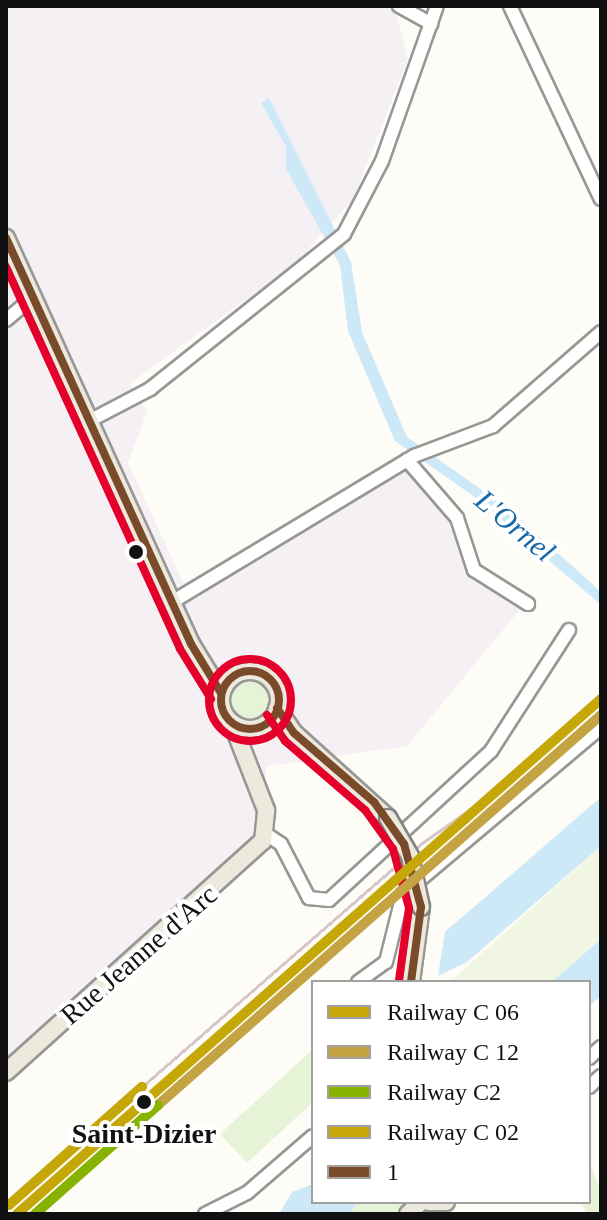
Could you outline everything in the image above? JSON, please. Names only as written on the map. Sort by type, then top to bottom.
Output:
[{"type":"main road","points":[[6,238],[172,602],[221,693],[244,760],[266,810],[266,834]]},
{"type":"main road","points":[[199,657],[235,674],[268,677],[277,708],[294,733],[374,802],[404,844],[421,907],[411,980]]},
{"type":"main road","points":[[221,693],[235,674]]},
{"type":"main road","points":[[244,760],[260,726],[277,708]]},
{"type":"main road","points":[[232,723],[294,733]]},
{"type":"main road","name":"Rue Jeanne d'Arc","points":[[6,1072],[248,858],[266,834]]},
{"type":"street","points":[[399,6],[431,24]]},
{"type":"street","points":[[91,420],[150,389],[325,255],[344,234],[378,171],[437,6]]},
{"type":"street","points":[[510,6],[601,199]]},
{"type":"street","points":[[6,320],[33,297]]},
{"type":"street","points":[[172,602],[410,458],[493,426],[601,332]]},
{"type":"street","points":[[410,458],[457,518],[474,570],[528,604]]},
{"type":"street","points":[[266,834],[281,844],[309,898],[329,900],[462,783],[523,707],[569,630]]},
{"type":"street","points":[[361,980],[386,962],[403,894],[601,727]]},
{"type":"street","points":[[205,1214],[247,1193],[311,1138]]},
{"type":"shaded area","points":[[6,6],[394,6],[408,59],[353,199],[295,264],[129,384],[147,411],[128,463],[184,584],[404,451],[458,519],[474,563],[527,601],[407,746],[266,766],[265,828],[6,1059]]},
{"type":"green space","points":[[249,678],[265,684],[271,700],[265,716],[249,722],[233,716],[227,700],[233,684]]},
{"type":"green space","points":[[601,846],[601,939],[554,980],[452,980]]},
{"type":"green space","points":[[311,1051],[311,1104],[247,1163],[220,1134]]},
{"type":"green space","points":[[591,1166],[601,1191],[601,1214],[588,1214],[581,1204],[591,1204]]},
{"type":"green space","points":[[356,1204],[403,1204],[394,1214],[351,1214]]},
{"type":"water","name":"L'Ornel","points":[[269,98],[351,262],[362,332],[407,437],[510,510],[600,591],[601,605],[479,500],[395,441],[348,331],[340,265],[286,169],[286,146],[261,103]]},
{"type":"water","points":[[601,797],[601,846],[467,962],[438,976],[445,932]]},
{"type":"water","points":[[601,939],[601,996],[591,1004],[591,980],[554,980]]},
{"type":"water","points":[[311,1185],[311,1204],[356,1204],[351,1214],[279,1214],[292,1192]]},
{"type":"railway","points":[[6,1205],[422,843],[500,788]]},
{"type":"transit line","name":"1","points":[[6,238],[191,644],[221,693]]},
{"type":"transit line","points":[[6,267],[180,649],[211,699]]},
{"type":"transit line","points":[[250,659],[266,662],[279,671],[288,684],[291,700],[288,716],[279,729],[266,738],[250,741],[234,738],[221,729],[212,716],[209,700],[212,684],[221,671],[234,662],[250,659]]},
{"type":"transit line","name":"1","points":[[250,671],[261,673],[270,680],[277,689],[279,700],[277,711],[270,720],[261,727],[250,729],[239,727],[230,720],[223,711],[221,700],[223,689],[230,680],[239,673],[250,671]]},
{"type":"transit line","points":[[17,1214],[601,699]]},
{"type":"transit line","name":"1","points":[[277,708],[294,733],[374,802],[404,844],[421,907],[411,980]]},
{"type":"transit line","points":[[267,715],[285,741],[365,810],[393,849],[409,908],[399,980]]},
{"type":"transit line","points":[[158,1105],[601,715]]},
{"type":"transit line","points":[[9,1205],[142,1087]]},
{"type":"rail line","name":"C2","points":[[35,1214],[158,1105]]},
{"type":"place","name":"Saint-Dizier","points":[[144,1102]]}]
